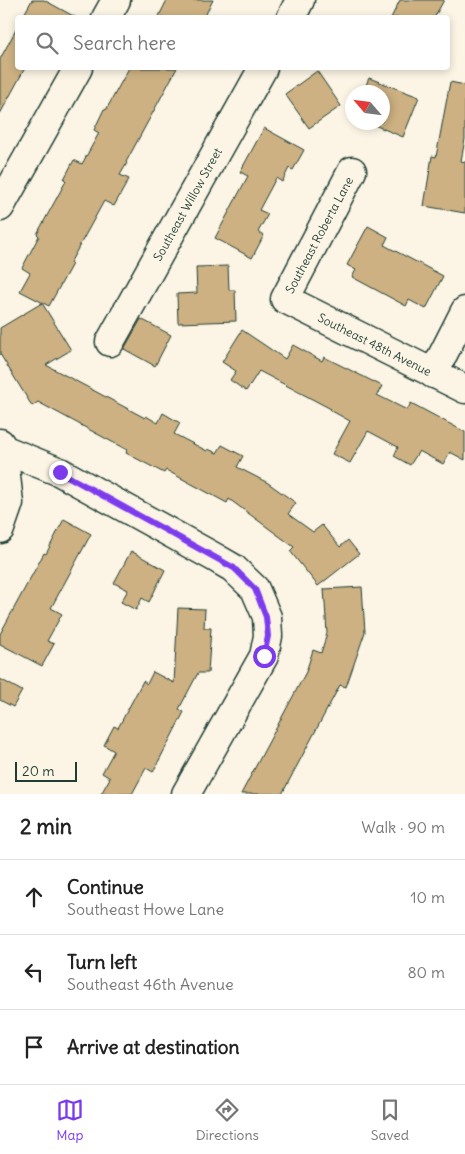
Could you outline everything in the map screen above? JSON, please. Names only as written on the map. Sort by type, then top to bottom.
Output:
[{"type":"street","points":[[108,15],[116,0]]},
{"type":"street","points":[[292,15],[300,0]]},
{"type":"street","points":[[0,207],[77,70]]},
{"type":"street","name":"Southeast Willow Street","points":[[110,342],[262,70]]},
{"type":"street","name":"Southeast Roberta Lane","points":[[285,300],[352,171]]},
{"type":"street","name":"Southeast 48th Avenue","points":[[285,300],[465,389]]},
{"type":"street","points":[[433,374],[465,312]]},
{"type":"street","points":[[0,529],[9,503],[2,446]]},
{"type":"street","points":[[2,446],[60,472],[234,568],[255,589],[266,617],[268,636],[264,656],[186,794]]},
{"type":"building","points":[[32,0],[44,0],[72,15],[24,15]]},
{"type":"building","points":[[167,0],[213,0],[206,15],[160,15]]},
{"type":"building","points":[[400,0],[444,0],[436,15],[392,15]]},
{"type":"building","points":[[15,32],[15,70],[24,70],[0,114],[0,59]]},
{"type":"building","points":[[128,70],[176,70],[120,175],[129,179],[114,206],[104,201],[49,306],[20,291],[30,273],[22,268],[39,236],[37,234],[66,181],[64,179],[74,160],[82,164],[99,133],[94,130],[104,109],[106,110]]},
{"type":"building","points":[[317,71],[341,106],[309,128],[285,94]]},
{"type":"building","points":[[369,78],[387,85],[366,85]]},
{"type":"building","points":[[450,82],[465,85],[465,139],[461,161],[465,162],[465,213],[424,206],[432,156],[436,157]]},
{"type":"building","points":[[390,86],[419,97],[403,137],[386,130],[390,130]]},
{"type":"building","points":[[264,128],[304,150],[293,170],[289,168],[282,182],[276,178],[259,210],[268,214],[258,232],[264,235],[252,258],[215,238],[248,176],[240,172]]},
{"type":"building","points":[[368,226],[388,237],[384,245],[443,276],[426,309],[409,300],[406,306],[352,277],[356,270],[347,265]]},
{"type":"building","points":[[228,266],[229,290],[235,290],[236,321],[178,323],[177,294],[197,293],[196,267]]},
{"type":"building","points":[[42,303],[71,350],[46,365],[145,418],[146,416],[158,423],[163,413],[180,423],[174,434],[207,451],[208,449],[217,453],[222,445],[243,456],[237,467],[268,483],[296,503],[288,514],[313,532],[322,525],[340,547],[348,540],[359,554],[318,586],[290,551],[294,547],[229,499],[227,503],[166,470],[164,473],[126,453],[127,450],[38,402],[32,406],[0,354],[0,328]]},
{"type":"building","points":[[141,319],[171,335],[155,366],[124,349]]},
{"type":"building","points":[[242,330],[285,359],[293,345],[322,361],[324,357],[382,386],[377,395],[407,410],[411,403],[465,432],[465,460],[450,452],[443,464],[419,451],[410,465],[394,456],[398,447],[368,431],[350,463],[332,454],[350,421],[259,371],[246,391],[230,380],[236,371],[222,362]]},
{"type":"building","points":[[64,519],[91,534],[51,608],[62,614],[47,641],[54,644],[42,666],[0,644],[0,634]]},
{"type":"building","points":[[131,551],[165,570],[149,602],[142,598],[136,610],[121,602],[128,590],[114,583]]},
{"type":"building","points":[[362,587],[365,632],[346,687],[340,685],[282,794],[241,794],[306,672],[313,650],[321,653],[327,633],[324,589]]},
{"type":"building","points":[[178,608],[205,609],[204,628],[211,628],[208,673],[198,673],[179,709],[184,712],[153,772],[146,768],[132,794],[101,794],[110,778],[102,773],[114,751],[104,745],[114,726],[118,728],[143,681],[147,684],[153,672],[174,683]]},
{"type":"building","points":[[0,679],[22,691],[13,707],[0,700]]},
{"type":"route","points":[[60,472],[234,568],[255,589],[266,617],[268,636],[264,656]]}]
